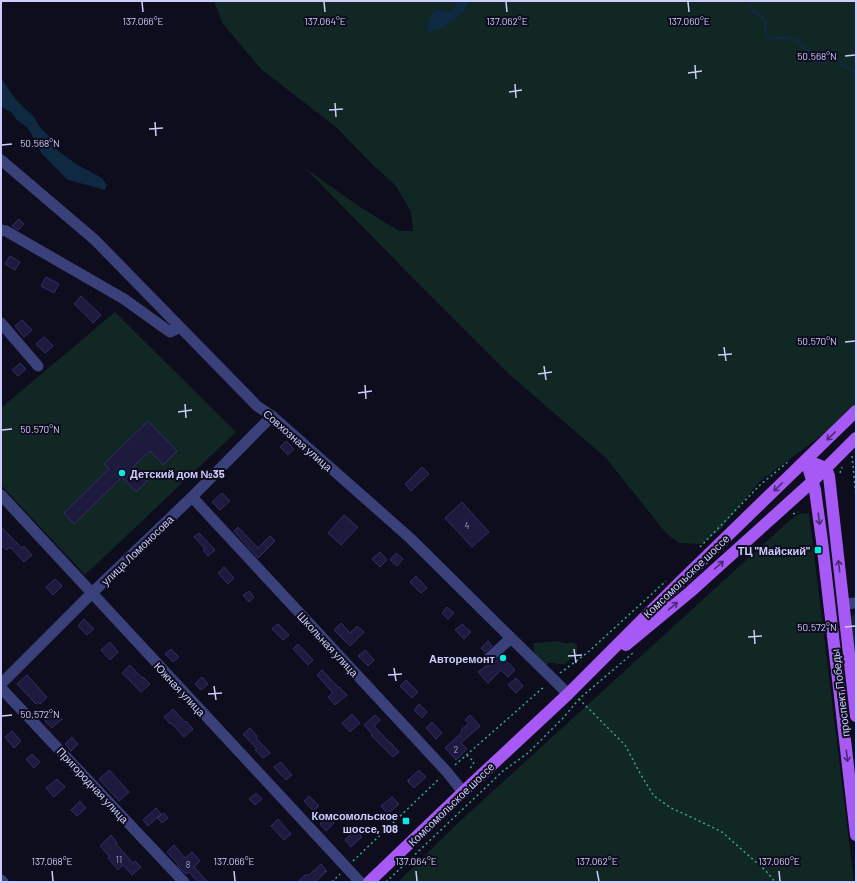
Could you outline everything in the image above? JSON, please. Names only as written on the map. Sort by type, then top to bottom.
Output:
[{"type":"main road","name":"Комсомольское шоссе","points":[[573,696],[680,582],[856,411]]},
{"type":"main road","name":"Комсомольское шоссе","points":[[370,882],[463,792],[690,592],[813,481],[856,438]]},
{"type":"main road","points":[[806,460],[826,468]]},
{"type":"main road","points":[[806,460],[813,481]]},
{"type":"main road","name":"проспект Победы","points":[[826,468],[829,476],[856,716]]},
{"type":"main road","name":"проспект Победы","points":[[813,481],[822,540],[856,835]]},
{"type":"main road","points":[[680,582],[690,592]]},
{"type":"main road","points":[[830,606],[844,604]]},
{"type":"street","name":"Совхозная улица","points":[[1,160],[95,240],[257,406],[272,416],[410,538],[553,679],[573,696]]},
{"type":"street","points":[[1,230],[6,231],[124,299],[170,332],[180,327]]},
{"type":"street","points":[[1,323],[38,366]]},
{"type":"street","name":"улица Ломоносова","points":[[1,684],[92,593],[192,497],[272,416]]},
{"type":"street","name":"Южная улица","points":[[1,495],[360,882]]},
{"type":"street","name":"Школьная улица","points":[[192,497],[447,772],[463,792]]},
{"type":"street","points":[[844,604],[856,603]]},
{"type":"street","points":[[488,659],[511,638]]},
{"type":"street","name":"Пригородная улица","points":[[1,688],[184,882]]},
{"type":"path","points":[[852,453],[856,496]]},
{"type":"path","points":[[791,515],[798,512]]},
{"type":"path","points":[[553,679],[587,652],[654,592]]},
{"type":"path","points":[[386,882],[503,771],[528,753],[564,717],[573,696],[635,652]]},
{"type":"path","points":[[573,696],[625,745],[654,796],[671,808],[722,832],[766,870],[775,882]]},
{"type":"path","points":[[467,754],[474,762],[470,769]]},
{"type":"green space","points":[[214,1],[454,1],[455,6],[451,12],[437,9],[427,25],[468,7],[471,1],[856,1],[856,410],[759,482],[720,530],[701,544],[679,543],[666,533],[606,458],[509,374],[305,168],[360,207],[399,231],[413,231],[411,212],[396,186],[336,127],[261,69],[223,24]]},
{"type":"green space","points":[[115,312],[236,432],[85,575],[1,485],[1,408]]},
{"type":"green space","points":[[809,513],[854,882],[398,882],[457,824],[790,520],[799,514]]},
{"type":"green space","points":[[856,613],[856,688],[849,627],[851,617]]},
{"type":"green space","points":[[558,641],[567,644],[571,642],[577,645],[577,654],[565,664],[551,662],[542,664],[534,652],[534,643]]},
{"type":"water","points":[[454,1],[471,1],[464,12],[454,20],[431,32],[427,30],[429,18],[433,13],[437,9],[451,12],[455,6]]},
{"type":"water","points":[[1,78],[17,101],[34,117],[40,127],[52,140],[57,150],[76,164],[102,178],[107,185],[105,190],[68,180],[42,154],[28,128],[17,120],[11,112],[1,107]]},
{"type":"building","points":[[19,219],[24,224],[18,230],[12,226]]},
{"type":"building","points":[[10,256],[20,262],[15,270],[5,264]]},
{"type":"building","points":[[46,277],[59,284],[54,293],[41,286]]},
{"type":"building","points":[[81,296],[101,315],[93,323],[74,304]]},
{"type":"building","points":[[22,320],[32,330],[24,337],[15,326]]},
{"type":"building","points":[[44,337],[53,346],[45,353],[36,344]]},
{"type":"building","points":[[20,363],[26,369],[18,376],[12,370]]},
{"type":"building","name":"Детский дом №35","points":[[148,421],[177,451],[163,465],[150,451],[133,467],[147,481],[136,492],[122,477],[74,524],[64,513],[109,469],[104,464]]},
{"type":"building","points":[[286,441],[294,449],[288,455],[280,447]]},
{"type":"building","points":[[422,467],[429,474],[411,491],[405,484]]},
{"type":"building","points":[[222,493],[230,501],[220,510],[212,502]]},
{"type":"building","points":[[462,502],[489,532],[472,547],[445,518]]},
{"type":"building","points":[[344,515],[358,527],[341,545],[328,533]]},
{"type":"building","points":[[1,527],[22,548],[24,546],[32,555],[24,562],[10,547],[6,550],[1,545]]},
{"type":"building","points":[[238,527],[258,548],[270,536],[275,541],[258,558],[234,531]]},
{"type":"building","points":[[199,533],[215,550],[208,556],[203,550],[205,549],[194,537]]},
{"type":"building","points":[[380,552],[387,560],[380,567],[372,559]]},
{"type":"building","points":[[396,553],[403,559],[397,566],[390,560]]},
{"type":"building","points":[[224,567],[234,578],[228,584],[218,573]]},
{"type":"building","points":[[416,576],[427,588],[421,593],[410,582]]},
{"type":"building","points":[[55,579],[62,586],[53,595],[46,587]]},
{"type":"building","points":[[249,591],[254,597],[249,602],[243,595]]},
{"type":"building","points":[[447,607],[454,613],[448,619],[442,613]]},
{"type":"building","points":[[84,619],[94,629],[87,635],[78,626]]},
{"type":"building","points":[[341,623],[350,633],[357,626],[364,632],[350,646],[334,630]]},
{"type":"building","points":[[278,624],[289,635],[283,640],[272,629]]},
{"type":"building","points":[[462,624],[471,632],[464,639],[455,630]]},
{"type":"building","points":[[488,641],[492,646],[485,652],[481,648]]},
{"type":"building","points":[[110,642],[118,652],[110,660],[101,650]]},
{"type":"building","points":[[298,644],[313,660],[308,665],[293,649]]},
{"type":"building","points":[[171,649],[179,657],[173,662],[165,654]]},
{"type":"building","points":[[365,650],[374,660],[368,666],[358,656]]},
{"type":"building","points":[[502,656],[515,670],[508,677],[501,670],[488,683],[478,672],[486,666],[493,664]]},
{"type":"building","points":[[130,665],[150,684],[141,692],[122,673]]},
{"type":"building","points":[[322,670],[347,695],[335,705],[328,697],[333,693],[317,675]]},
{"type":"building","points":[[27,675],[47,697],[40,704],[38,702],[36,704],[17,684]]},
{"type":"building","points":[[202,677],[208,684],[201,690],[195,684]]},
{"type":"building","points":[[516,678],[523,686],[516,693],[508,685]]},
{"type":"building","points":[[406,680],[418,692],[412,698],[400,686]]},
{"type":"building","points":[[419,704],[427,712],[422,718],[414,710]]},
{"type":"building","points":[[173,709],[193,729],[184,737],[164,717]]},
{"type":"building","points":[[55,711],[62,719],[52,728],[45,721]]},
{"type":"building","points":[[352,714],[360,723],[350,732],[342,723]]},
{"type":"building","points":[[375,715],[380,720],[374,726],[399,752],[393,757],[371,735],[372,734],[364,725]]},
{"type":"building","points":[[470,715],[480,726],[461,743],[467,749],[456,760],[445,748],[469,723],[465,720]]},
{"type":"building","points":[[432,722],[442,733],[436,739],[426,728]]},
{"type":"building","points":[[250,728],[257,736],[256,738],[270,753],[263,758],[243,734]]},
{"type":"building","points":[[12,731],[21,741],[14,748],[5,737]]},
{"type":"building","points":[[72,737],[78,744],[71,751],[65,744]]},
{"type":"building","points":[[32,754],[40,762],[34,768],[26,759]]},
{"type":"building","points":[[281,762],[292,775],[286,780],[274,767]]},
{"type":"building","points":[[109,770],[129,792],[119,801],[99,779]]},
{"type":"building","points":[[419,770],[426,777],[414,788],[408,782],[410,780],[407,781]]},
{"type":"building","points":[[57,779],[65,787],[54,797],[46,788]]},
{"type":"building","points":[[256,793],[262,799],[255,805],[249,799]]},
{"type":"building","points":[[309,796],[319,806],[313,811],[304,801]]},
{"type":"building","points":[[392,797],[399,804],[388,814],[381,806]]},
{"type":"building","points":[[80,801],[86,808],[77,816],[71,810]]},
{"type":"building","points":[[156,808],[161,814],[148,826],[143,820]]},
{"type":"building","points":[[164,813],[168,818],[162,823],[157,818]]},
{"type":"building","points":[[328,816],[334,823],[326,831],[320,824]]},
{"type":"building","points":[[278,819],[291,834],[284,840],[271,826]]},
{"type":"building","points":[[355,830],[362,837],[351,847],[345,840]]},
{"type":"building","points":[[111,835],[117,843],[116,844],[133,863],[135,861],[141,867],[132,875],[123,865],[118,870],[108,858],[110,857],[100,846]]},
{"type":"building","points":[[174,845],[185,858],[192,852],[200,861],[194,867],[208,882],[198,882],[189,872],[186,874],[177,865],[178,864],[167,852]]},
{"type":"building","points":[[321,864],[326,870],[324,872],[327,871],[315,882],[298,882],[305,875],[309,875]]},
{"type":"waterway","points":[[749,1],[753,12],[761,15],[765,21],[765,30],[769,39],[788,37],[796,40],[813,55],[816,62],[838,60],[846,67],[856,72]]},
{"type":"place","name":"Детский дом №35","points":[[122,473]]},
{"type":"place","name":"ТЦ \"Майский\"","points":[[818,550]]},
{"type":"place","name":"Авторемонт","points":[[503,658]]},
{"type":"place","name":"Комсомольское шоссе, 108","points":[[406,821]]}]
